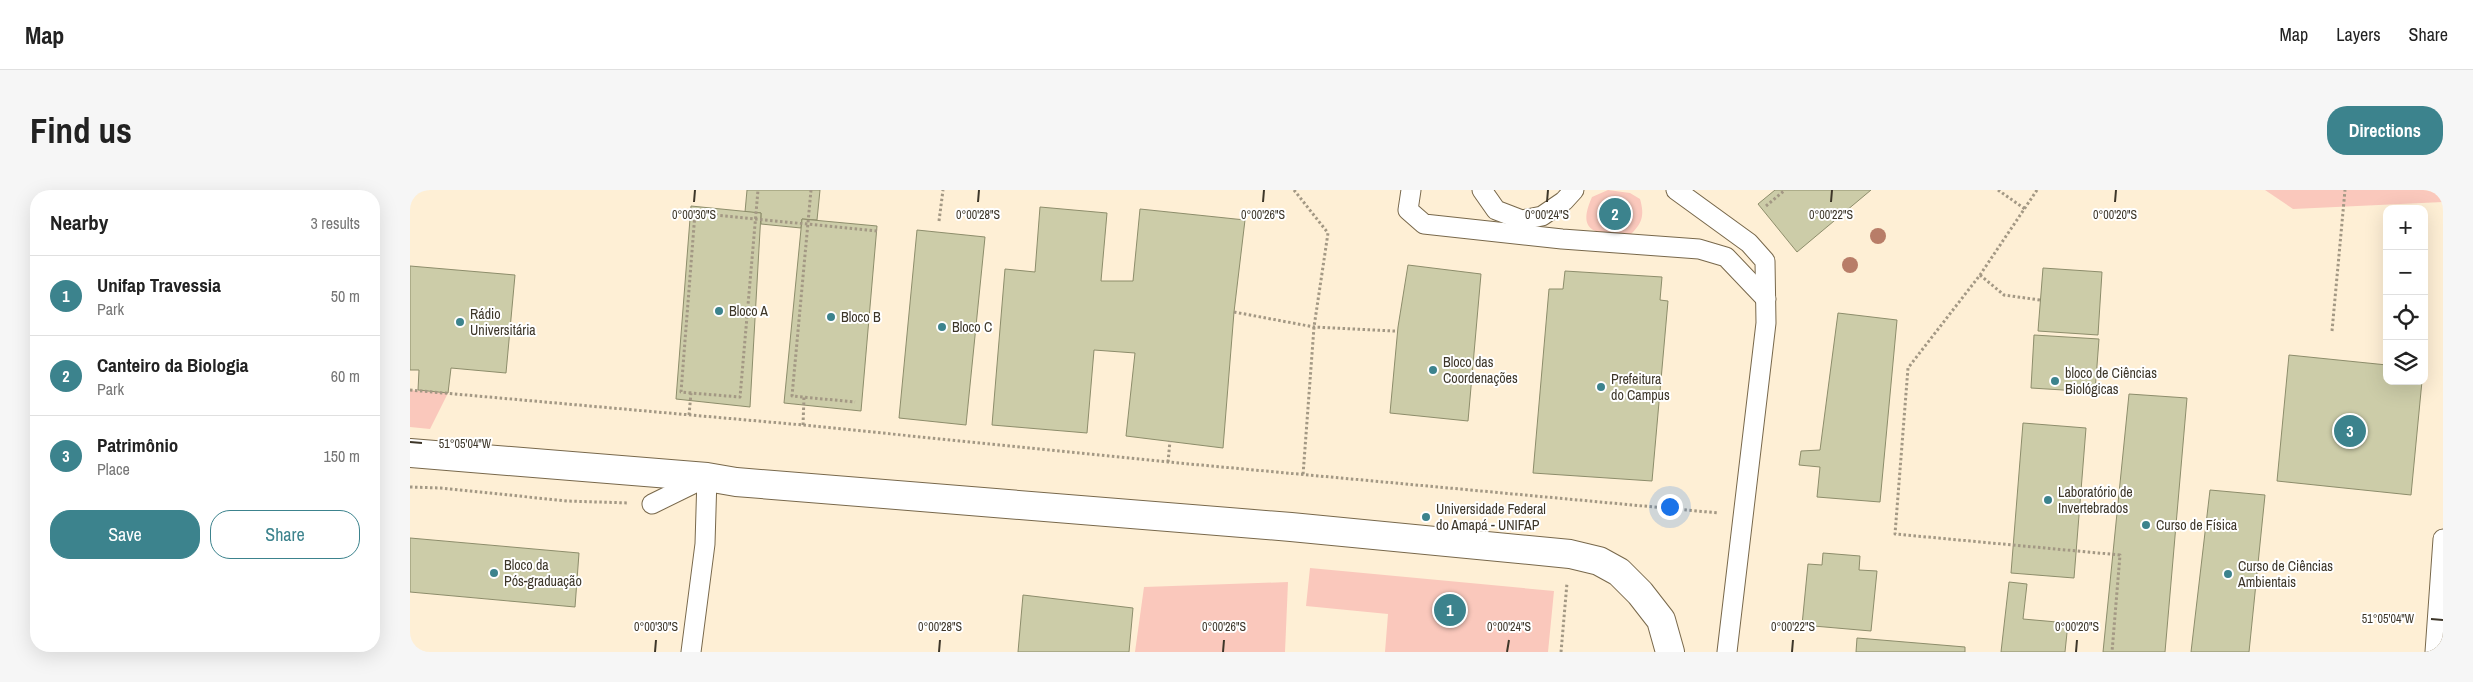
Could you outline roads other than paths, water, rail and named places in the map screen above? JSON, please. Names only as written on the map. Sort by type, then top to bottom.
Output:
[{"type":"street","points":[[410,452],[736,482],[1291,527],[1570,554],[1599,561],[1619,572],[1640,593],[1661,620],[1670,652]]},
{"type":"lane","points":[[1411,190],[1408,210],[1424,224],[1562,239],[1699,249],[1726,257],[1766,299]]},
{"type":"lane","points":[[1482,190],[1496,210],[1522,220],[1542,216],[1564,201],[1574,190]]},
{"type":"lane","points":[[1676,190],[1749,243],[1764,261],[1766,324],[1728,652]]},
{"type":"lane","points":[[652,504],[707,478],[705,544],[691,652]]},
{"type":"lane","points":[[2435,652],[2443,548]]},
{"type":"place","name":"Canteiro da Biologia","points":[[1615,214]]},
{"type":"place","name":"Bloco A","points":[[719,311]]},
{"type":"place","name":"Bloco B","points":[[831,317]]},
{"type":"place","name":"Rádio Universitária","points":[[460,322]]},
{"type":"place","name":"Bloco C","points":[[942,327]]},
{"type":"place","name":"Bloco das Coordenações","points":[[1433,370]]},
{"type":"place","name":"bloco de Ciências Biológicas","points":[[2055,381]]},
{"type":"place","name":"Prefeitura do Campus","points":[[1601,387]]},
{"type":"place","name":"Patrimônio","points":[[2350,431]]},
{"type":"place","name":"Laboratório de Invertebrados","points":[[2048,500]]},
{"type":"place","name":"Universidade Federal do Amapá - UNIFAP","points":[[1426,517]]},
{"type":"place","name":"Curso de Física","points":[[2146,525]]},
{"type":"place","name":"Bloco da Pós-graduação","points":[[494,573]]},
{"type":"place","name":"Curso de Ciências Ambientais","points":[[2228,574]]},
{"type":"place","name":"Unifap Travessia","points":[[1450,610]]}]
